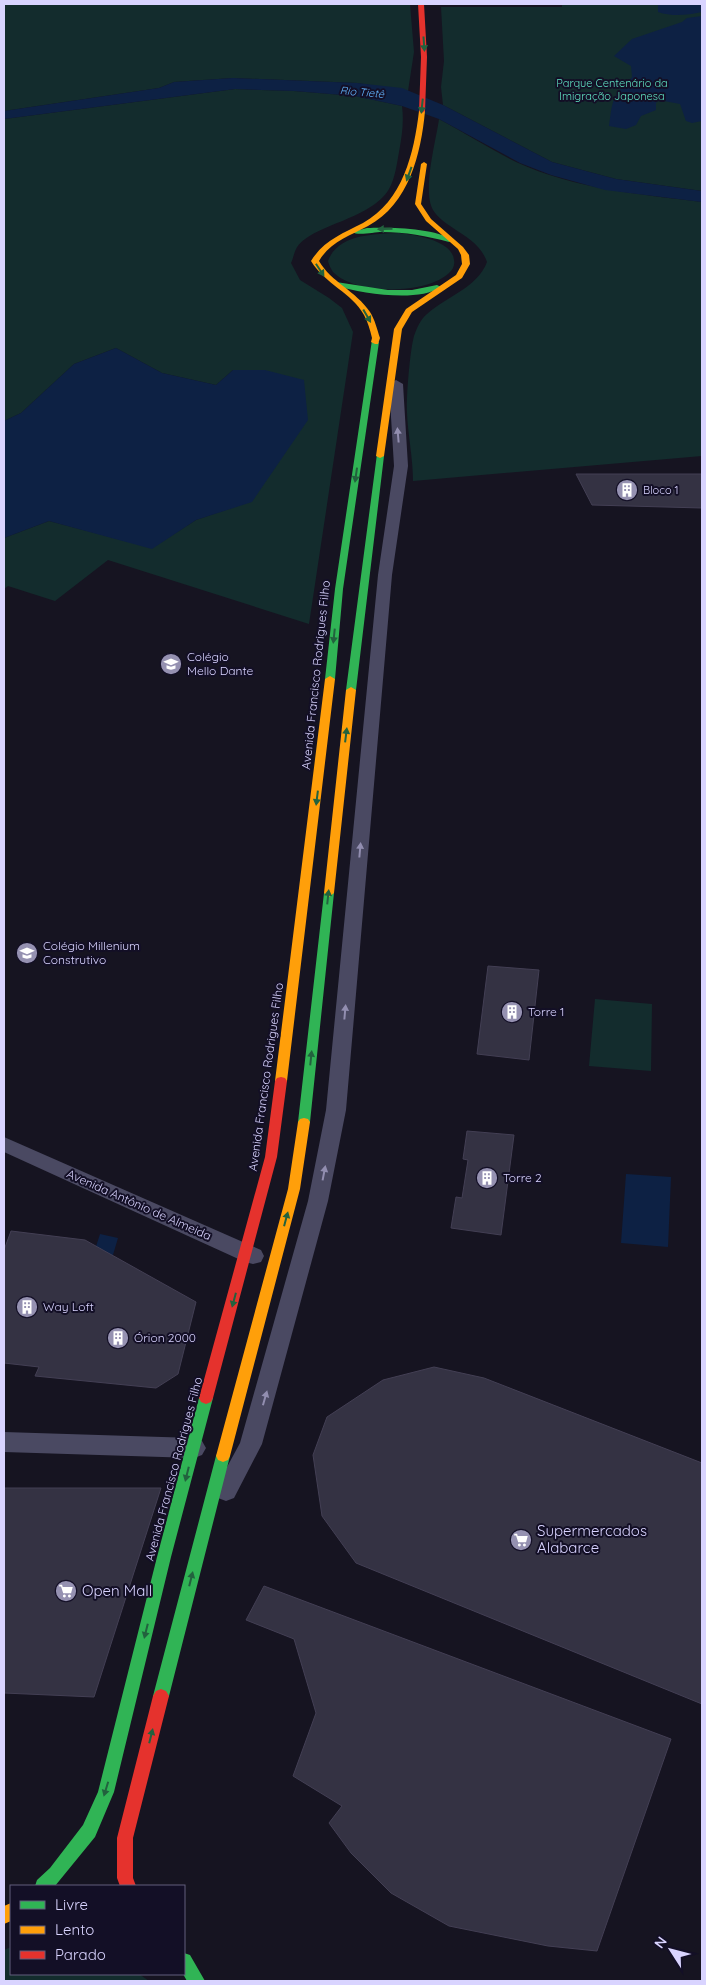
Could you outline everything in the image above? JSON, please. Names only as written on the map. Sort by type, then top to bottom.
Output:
[{"type":"main road","name":"Avenida Francisco Rodrigues Filho","points":[[128,1885],[125,1878],[125,1838],[294,1189],[301,1148],[345,742],[398,329],[409,311],[459,276],[466,264],[465,255],[461,248],[428,220],[418,204],[429,85],[421,4]]},
{"type":"main road","points":[[432,4],[434,22]]},
{"type":"main road","name":"Avenida Francisco Rodrigues Filho","points":[[44,1885],[56,1874],[90,1831],[106,1792],[164,1557],[271,1157],[322,757],[339,589],[376,338],[365,311],[333,282],[322,276],[314,261],[318,251],[335,239],[375,218],[395,201],[404,186],[425,126]]},
{"type":"main road","name":"Avenida Francisco Rodrigues Filho","points":[[345,234],[371,230],[398,229],[414,230],[450,240]]},
{"type":"main road","name":"Avenida Francisco Rodrigues Filho","points":[[333,282],[366,292],[382,293],[420,291],[448,283]]},
{"type":"main road","points":[[185,1963],[197,1981]]},
{"type":"street","points":[[205,1529],[251,1444],[318,1201],[336,1110],[385,575],[401,466],[396,414],[395,347]]},
{"type":"street","name":"Avenida Antônio de Almeida","points":[[4,1144],[274,1266]]},
{"type":"street","points":[[4,1442],[194,1448]]},
{"type":"green space","points":[[4,4],[410,4],[414,52],[408,91],[357,83],[233,78],[174,82],[159,88],[4,111]]},
{"type":"green space","name":"Parque Centenário da Imigração Japonesa","points":[[562,4],[702,4],[702,191],[616,179],[552,162],[443,105],[441,87],[444,61],[441,7],[562,7]]},
{"type":"green space","points":[[235,89],[355,96],[402,106],[401,140],[396,171],[389,189],[380,200],[368,208],[327,227],[303,241],[296,249],[291,263],[300,280],[342,308],[353,332],[309,624],[108,560],[55,601],[8,586],[4,589],[4,538],[49,521],[152,548],[196,520],[252,501],[265,370],[233,370],[216,385],[162,373],[116,348],[74,364],[21,413],[4,421],[4,119]]},
{"type":"green space","points":[[439,119],[516,162],[561,179],[607,189],[702,202],[702,456],[413,481],[407,406],[414,336],[425,316],[476,279],[487,262],[473,242],[437,215],[430,202],[429,179]]},
{"type":"green space","points":[[399,233],[414,235],[440,243],[452,253],[454,266],[452,270],[438,280],[424,285],[391,289],[357,285],[343,280],[333,272],[328,261],[340,245],[358,237]]},
{"type":"green space","points":[[595,999],[652,1004],[651,1071],[589,1066]]},
{"type":"green space","points":[[10,1947],[10,1975],[140,1975],[149,1981],[4,1981],[4,1950]]},
{"type":"water","points":[[658,4],[702,4],[702,12],[669,15],[658,12]]},
{"type":"water","points":[[702,16],[702,121],[692,123],[686,121],[680,104],[659,100],[656,103],[656,110],[641,116],[636,125],[626,129],[609,126],[614,98],[632,77],[631,66],[614,56],[632,39],[682,22],[687,18]]},
{"type":"water","name":"Rio Tietê","points":[[233,78],[357,83],[402,88],[443,105],[552,162],[616,179],[702,191],[702,202],[605,190],[551,175],[520,163],[439,119],[402,106],[355,96],[235,89],[4,119],[4,111],[159,88],[174,82]]},
{"type":"water","points":[[116,348],[162,373],[216,385],[233,370],[265,370],[304,380],[308,420],[252,502],[196,520],[152,549],[49,521],[4,538],[4,421],[21,413],[74,364]]},
{"type":"water","points":[[626,1174],[671,1177],[668,1247],[621,1243]]},
{"type":"water","points":[[100,1234],[118,1238],[110,1265],[91,1262]]},
{"type":"building","name":"Bloco 1","points":[[576,474],[702,474],[702,508],[592,505]]},
{"type":"building","name":"Torre 1","points":[[488,966],[539,970],[529,1060],[477,1054]]},
{"type":"building","name":"Torre 2","points":[[467,1131],[514,1135],[501,1235],[451,1228],[456,1197],[462,1198],[468,1160],[463,1159]]},
{"type":"building","name":"Órion 2000","points":[[11,1231],[85,1240],[196,1302],[178,1374],[156,1388],[35,1376],[39,1367],[4,1363],[4,1250]]},
{"type":"building","name":"Supermercados Alabarce","points":[[434,1367],[484,1378],[702,1463],[702,1704],[356,1563],[322,1516],[313,1455],[327,1417],[383,1380]]},
{"type":"building","name":"Open Mall","points":[[4,1488],[161,1488],[94,1697],[4,1693]]},
{"type":"building","points":[[264,1586],[671,1739],[597,1951],[548,1946],[449,1926],[391,1893],[351,1853],[329,1823],[342,1806],[293,1776],[316,1713],[294,1639],[246,1620]]},
{"type":"traffic: fast","points":[[355,232],[403,231],[449,240]]},
{"type":"traffic: fast","points":[[339,284],[388,293],[412,292],[437,287]]},
{"type":"traffic: fast","points":[[330,679],[339,589],[375,342]]},
{"type":"traffic: fast","points":[[351,690],[380,456]]},
{"type":"traffic: fast","points":[[304,1122],[329,893]]},
{"type":"traffic: fast","points":[[44,1885],[56,1874],[89,1831],[106,1792],[164,1557],[206,1398]]},
{"type":"traffic: fast","points":[[161,1696],[223,1456]]},
{"type":"traffic: fast","points":[[185,1963],[197,1981]]},
{"type":"traffic: slow","points":[[375,342],[376,338],[371,321],[366,312],[354,298],[332,282],[315,261],[326,246],[373,220],[385,211],[395,199],[403,186],[414,156],[422,111]]},
{"type":"traffic: slow","points":[[380,456],[398,329],[409,311],[459,276],[466,264],[465,255],[461,248],[428,220],[418,204],[424,164]]},
{"type":"traffic: slow","points":[[281,1081],[330,679]]},
{"type":"traffic: slow","points":[[329,893],[351,690]]},
{"type":"traffic: slow","points":[[223,1456],[294,1189],[304,1122]]},
{"type":"traffic: slow","points":[[4,1916],[10,1912]]},
{"type":"traffic: jam","points":[[421,4],[424,57],[422,111]]},
{"type":"traffic: jam","points":[[206,1398],[271,1157],[281,1081]]},
{"type":"traffic: jam","points":[[128,1885],[125,1878],[125,1838],[161,1696]]},
{"type":"place","name":"Bloco 1","points":[[627,490]]},
{"type":"place","name":"Colégio Mello Dante","points":[[171,664]]},
{"type":"place","name":"Colégio Millenium Construtivo","points":[[27,953]]},
{"type":"place","name":"Torre 1","points":[[512,1012]]},
{"type":"place","name":"Torre 2","points":[[487,1178]]},
{"type":"place","name":"Way Loft","points":[[27,1307]]},
{"type":"place","name":"Órion 2000","points":[[118,1338]]},
{"type":"place","name":"Supermercados Alabarce","points":[[521,1540]]},
{"type":"place","name":"Open Mall","points":[[66,1591]]}]
